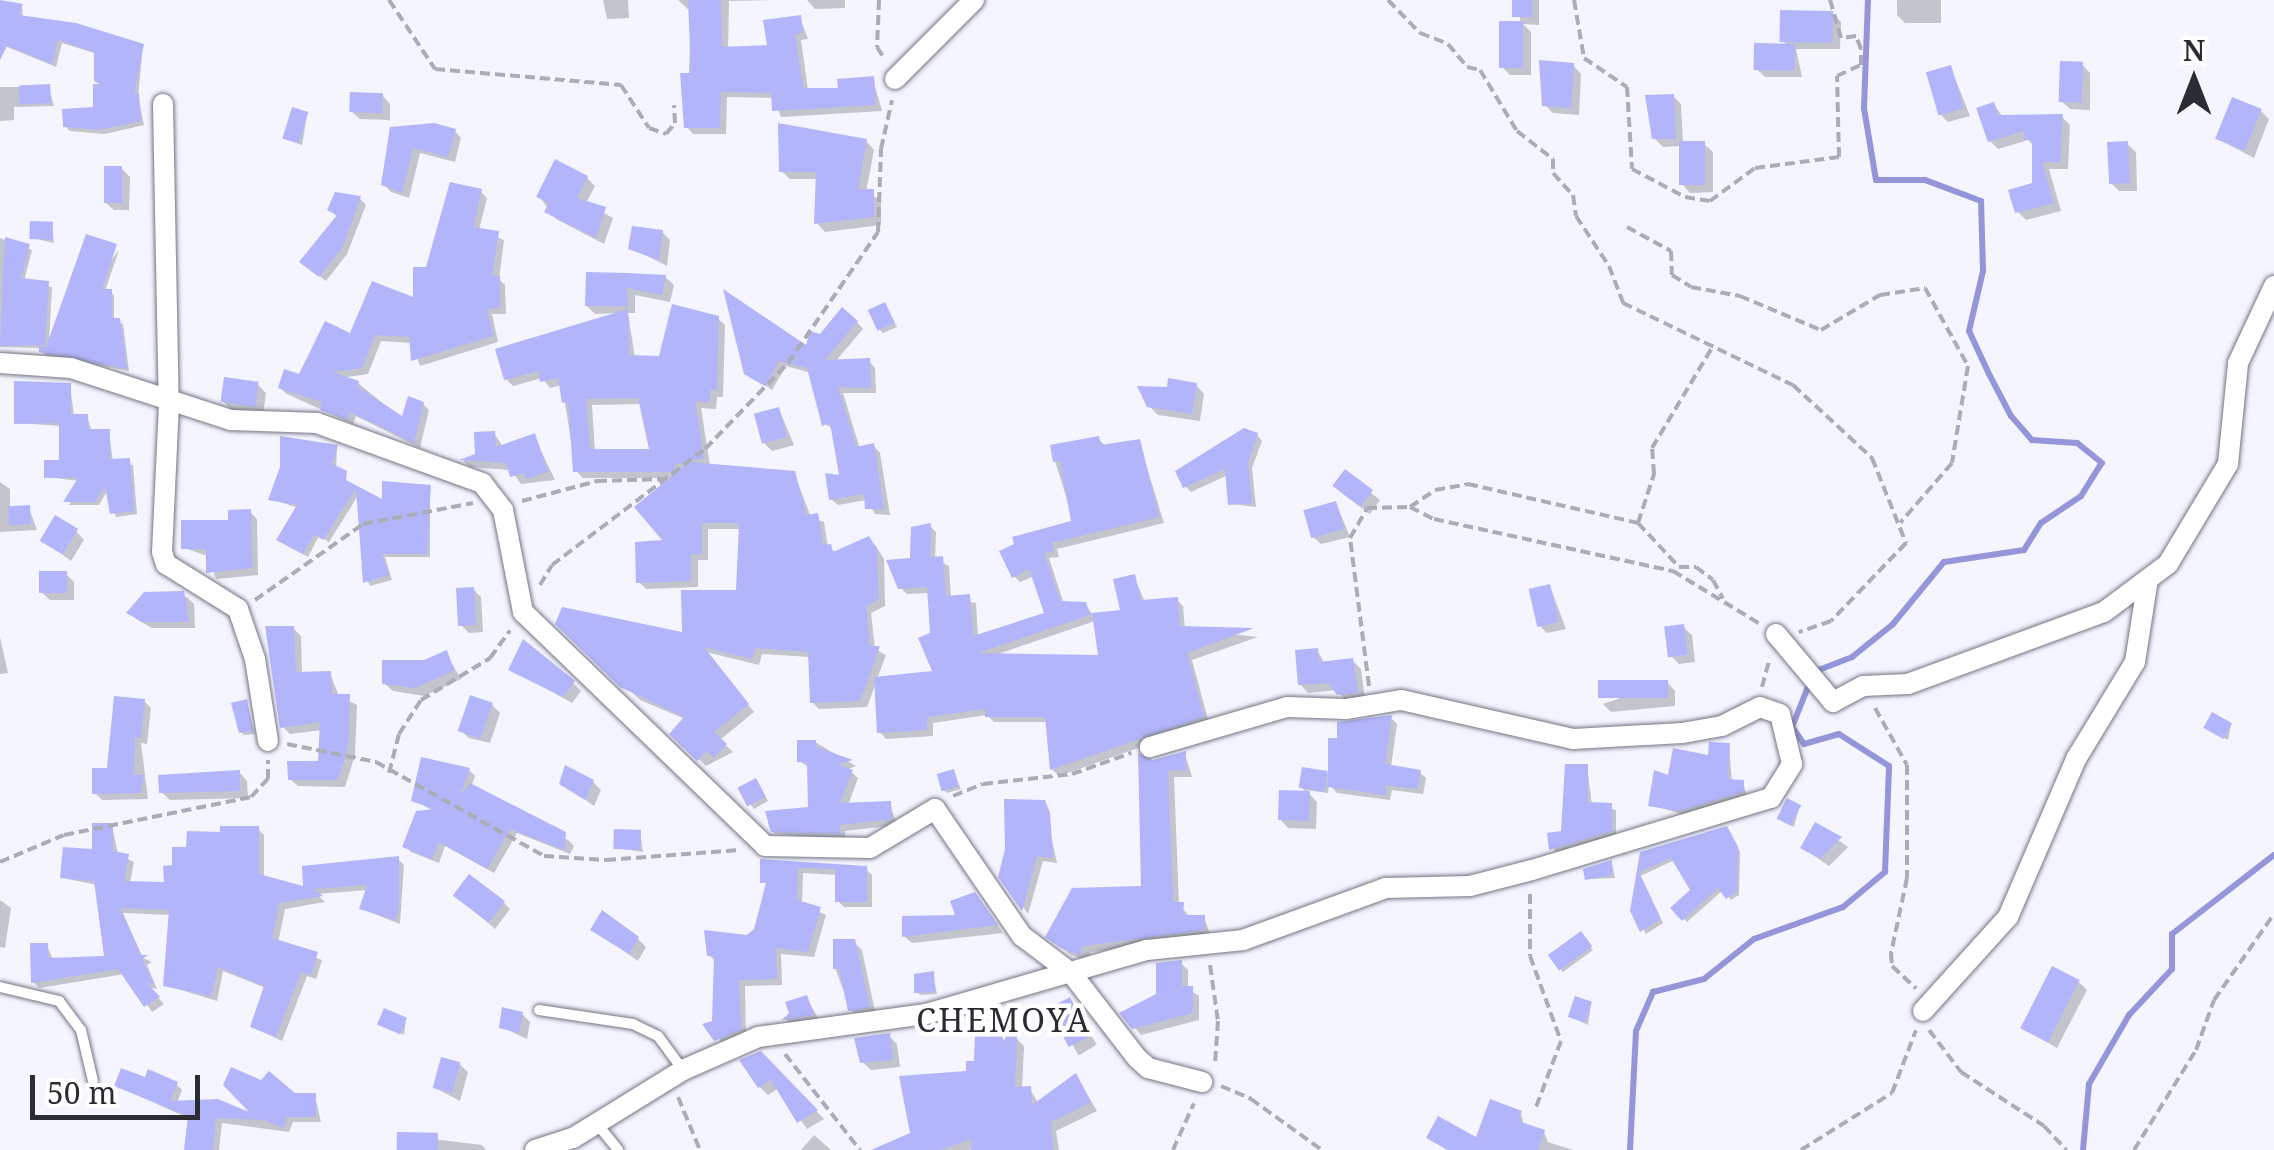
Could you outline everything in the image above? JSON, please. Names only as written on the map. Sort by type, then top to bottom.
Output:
[{"type":"street","points":[[895,79],[974,0]]},
{"type":"street","points":[[163,104],[169,404],[160,520],[166,564],[238,609],[255,659],[268,740]]},
{"type":"street","points":[[1776,634],[1833,702],[1863,686],[1908,684],[2104,612],[2168,564],[2228,464],[2238,363],[2274,286]]},
{"type":"street","points":[[0,362],[71,368],[169,404],[231,420],[338,428],[478,480],[500,506],[523,612],[765,846],[870,848],[935,808],[1022,936],[1072,974],[1148,1068],[1202,1082]]},
{"type":"street","points":[[1922,1011],[2008,917],[2076,759],[2135,662],[2148,579]]},
{"type":"street","points":[[534,1150],[598,1124],[676,1074],[770,1035],[926,1014],[1147,950],[1209,945],[1317,917],[1386,888],[1470,886],[1532,870],[1771,798],[1792,764],[1789,737],[1774,708],[1760,707],[1722,726],[1682,734],[1565,739],[1455,709],[1370,702],[1346,709],[1287,707],[1150,746]]},
{"type":"lane","points":[[0,987],[59,1001],[81,1030],[93,1080]]},
{"type":"lane","points":[[539,1010],[632,1024],[658,1036],[676,1074]]},
{"type":"lane","points":[[598,1124],[618,1150]]},
{"type":"path","points":[[389,0],[435,69],[621,85],[649,128],[666,134],[675,123],[674,105]]},
{"type":"path","points":[[238,609],[363,524],[500,506],[596,481],[665,480],[769,389],[878,232],[881,149],[895,79],[877,47],[878,0]]},
{"type":"path","points":[[1370,702],[1350,538],[1367,508],[1410,507],[1434,518],[1673,571],[1776,634],[1788,636],[1831,621],[1906,543],[1872,458],[1793,385],[1623,303],[1610,266],[1576,216],[1574,196],[1554,173],[1554,160],[1517,131],[1480,70],[1420,33],[1388,0]]},
{"type":"path","points":[[1574,0],[1584,58],[1627,87],[1632,169],[1685,197],[1710,201],[1755,168],[1838,157],[1837,76],[1862,65],[1862,48],[1856,36],[1841,38],[1830,0]]},
{"type":"path","points":[[1627,227],[1670,252],[1672,275],[1691,287],[1740,296],[1822,330],[1880,295],[1925,288],[1968,366],[1952,462],[1900,523]]},
{"type":"path","points":[[1638,523],[1654,474],[1652,448],[1713,346]]},
{"type":"path","points":[[1410,507],[1435,490],[1468,484],[1638,523],[1679,568],[1696,568],[1713,580],[1726,599],[1719,598]]},
{"type":"path","points":[[1760,707],[1776,634]]},
{"type":"path","points":[[1801,1150],[1892,1093],[1922,1011],[1922,998],[1892,966],[1890,952],[1906,878],[1906,765],[1863,686]]},
{"type":"path","points":[[0,862],[64,835],[251,796],[268,778],[268,740],[376,762],[544,856],[623,860],[765,846]]},
{"type":"path","points":[[935,808],[983,784],[1072,774],[1150,746]]},
{"type":"path","points":[[1532,870],[1530,956],[1561,1041],[1536,1106]]},
{"type":"path","points":[[2134,1150],[2196,1050],[2214,1000],[2274,914]]},
{"type":"path","points":[[1173,1150],[1202,1082],[1218,1056],[1209,945]]},
{"type":"path","points":[[1922,1011],[1940,1048],[1962,1072],[2044,1126],[2066,1150]]},
{"type":"path","points":[[770,1035],[860,1150]]},
{"type":"path","points":[[676,1074],[700,1150]]},
{"type":"path","points":[[1240,1093],[1322,1150]]},
{"type":"building","points":[[0,0],[23,4],[19,15],[76,23],[144,44],[134,94],[139,93],[141,121],[99,130],[63,127],[62,109],[93,107],[93,84],[100,84],[94,81],[94,52],[58,40],[52,64],[7,46],[0,60]]},
{"type":"building","points":[[688,0],[721,0],[722,47],[767,45],[763,20],[801,15],[803,32],[795,34],[803,88],[838,88],[837,79],[874,76],[876,105],[772,111],[771,93],[721,92],[720,128],[684,128],[680,73],[691,73]]},
{"type":"building","points":[[1512,0],[1532,0],[1532,17],[1512,17]]},
{"type":"building","points":[[1780,10],[1833,11],[1832,43],[1779,42]]},
{"type":"building","points":[[1499,21],[1523,21],[1523,68],[1499,68]]},
{"type":"building","points":[[1754,43],[1795,44],[1795,71],[1754,70]]},
{"type":"building","points":[[1539,60],[1574,63],[1571,108],[1542,106]]},
{"type":"building","points":[[2060,61],[2083,62],[2082,103],[2059,102]]},
{"type":"building","points":[[1951,65],[1963,108],[1938,115],[1926,72]]},
{"type":"building","points":[[50,84],[51,103],[20,105],[19,86]]},
{"type":"building","points":[[350,92],[383,93],[382,113],[349,112]]},
{"type":"building","points":[[1674,94],[1676,139],[1652,139],[1645,95]]},
{"type":"building","points":[[2232,97],[2262,109],[2245,151],[2215,139]]},
{"type":"building","points":[[1994,102],[1999,115],[2063,114],[2060,162],[2042,162],[2054,203],[2015,213],[2008,190],[2032,183],[2032,140],[2024,140],[2024,131],[1988,142],[1976,108]]},
{"type":"building","points":[[292,107],[308,112],[299,144],[282,139]]},
{"type":"building","points":[[434,123],[456,129],[448,157],[413,148],[402,193],[381,185],[390,127]]},
{"type":"building","points":[[778,123],[867,139],[858,189],[874,189],[874,217],[814,224],[816,172],[779,172]]},
{"type":"building","points":[[1679,141],[1705,141],[1705,185],[1679,185]]},
{"type":"building","points":[[2128,141],[2130,183],[2109,184],[2107,142]]},
{"type":"building","points":[[555,159],[588,176],[577,198],[606,207],[596,238],[544,212],[549,203],[536,197]]},
{"type":"building","points":[[104,166],[122,166],[122,203],[104,203]]},
{"type":"building","points":[[450,182],[482,189],[473,227],[499,231],[492,276],[500,276],[500,308],[487,309],[493,336],[411,361],[409,337],[375,335],[362,368],[332,372],[359,381],[358,387],[402,416],[408,396],[424,402],[414,443],[350,412],[347,419],[320,410],[322,402],[278,388],[284,369],[299,374],[325,321],[350,333],[372,281],[413,297],[413,267],[426,267]]},
{"type":"building","points":[[335,192],[361,196],[342,248],[319,277],[299,262],[337,215],[327,210]]},
{"type":"building","points":[[30,221],[53,222],[52,240],[29,239]]},
{"type":"building","points":[[632,226],[663,230],[659,260],[628,249]]},
{"type":"building","points":[[86,234],[117,244],[102,289],[112,289],[112,318],[120,318],[127,369],[39,352],[39,346],[46,347]]},
{"type":"building","points":[[5,237],[30,244],[21,278],[49,281],[45,345],[0,346]]},
{"type":"building","points":[[586,272],[666,275],[662,295],[627,288],[628,306],[585,306]]},
{"type":"building","points":[[723,289],[806,345],[810,331],[820,334],[842,307],[858,321],[825,360],[870,358],[871,388],[838,387],[856,447],[874,443],[884,509],[865,509],[864,494],[829,500],[825,473],[839,475],[830,423],[822,426],[807,368],[779,361],[765,386],[744,374]]},
{"type":"building","points":[[885,302],[895,323],[878,331],[868,310]]},
{"type":"building","points":[[672,304],[719,316],[717,390],[710,390],[710,402],[695,402],[704,458],[674,465],[675,472],[573,472],[568,402],[562,403],[558,378],[540,382],[538,371],[504,380],[495,349],[628,309],[629,355],[659,356]],"holes":[[[638,398],[649,449],[590,449],[586,399]]]},
{"type":"building","points":[[224,377],[259,382],[255,407],[221,402]]},
{"type":"building","points":[[1168,378],[1197,383],[1192,414],[1147,407],[1137,386],[1167,387]]},
{"type":"building","points":[[14,381],[71,383],[71,414],[88,414],[88,429],[110,429],[110,459],[130,458],[134,511],[110,514],[105,486],[95,502],[63,502],[78,478],[44,478],[44,460],[59,460],[59,423],[14,424]]},
{"type":"building","points":[[779,407],[787,437],[762,444],[754,414]]},
{"type":"building","points":[[1244,428],[1258,433],[1248,462],[1252,503],[1228,505],[1225,469],[1183,488],[1175,471]]},
{"type":"building","points":[[495,431],[496,447],[535,433],[548,472],[526,479],[524,473],[510,477],[506,463],[459,460],[475,454],[474,432]]},
{"type":"building","points":[[280,436],[338,445],[332,464],[347,471],[346,480],[382,499],[382,481],[431,485],[427,554],[382,554],[389,575],[363,583],[356,488],[323,540],[314,534],[303,554],[276,540],[297,505],[268,500],[280,467]]},
{"type":"building","points":[[1099,436],[1101,445],[1140,439],[1159,517],[1052,543],[1053,551],[1044,553],[1060,601],[1086,602],[1090,615],[978,653],[1098,655],[1092,613],[1120,610],[1113,579],[1135,574],[1141,600],[1178,597],[1180,626],[1254,628],[1187,653],[1204,717],[1050,770],[1045,717],[985,717],[985,709],[927,717],[927,730],[877,733],[874,677],[932,671],[918,638],[930,633],[927,587],[898,589],[886,560],[910,558],[911,527],[931,523],[930,557],[943,556],[946,596],[970,594],[973,636],[1044,613],[1029,569],[1012,578],[999,551],[1014,544],[1012,537],[1071,521],[1060,461],[1053,462],[1050,445]]},
{"type":"building","points":[[689,462],[795,471],[806,515],[818,513],[823,545],[831,544],[833,552],[869,536],[877,549],[879,599],[866,606],[870,646],[880,646],[860,701],[810,703],[808,652],[755,648],[752,659],[704,647],[749,704],[714,732],[727,744],[714,758],[707,751],[697,761],[669,734],[684,717],[620,687],[555,624],[562,607],[682,632],[681,590],[736,590],[739,523],[702,523],[702,554],[691,554],[691,581],[636,583],[635,542],[662,540],[634,507]]},
{"type":"building","points":[[1345,469],[1373,490],[1360,507],[1332,486]]},
{"type":"building","points":[[1336,501],[1344,529],[1311,538],[1303,510]]},
{"type":"building","points":[[30,505],[31,524],[9,525],[8,506]]},
{"type":"building","points":[[251,509],[252,568],[206,573],[206,549],[181,549],[181,520],[228,520],[228,510]]},
{"type":"building","points":[[55,515],[78,529],[63,555],[40,541]]},
{"type":"building","points":[[39,571],[67,571],[67,593],[39,593]]},
{"type":"building","points":[[1550,584],[1559,622],[1537,627],[1529,589]]},
{"type":"building","points":[[474,587],[476,625],[458,626],[456,588]]},
{"type":"building","points":[[184,591],[189,622],[143,622],[126,613],[144,592]]},
{"type":"building","points":[[1684,624],[1688,655],[1668,657],[1664,626]]},
{"type":"building","points":[[265,626],[294,626],[296,672],[331,671],[332,694],[350,694],[348,746],[338,780],[288,780],[287,761],[318,761],[320,722],[280,728]]},
{"type":"building","points":[[523,639],[575,681],[563,697],[508,670]]},
{"type":"building","points":[[1318,648],[1319,662],[1353,658],[1358,693],[1337,695],[1329,683],[1298,685],[1295,650]]},
{"type":"building","points":[[447,650],[454,671],[415,688],[382,684],[382,660],[424,660]]},
{"type":"building","points":[[1598,680],[1668,680],[1668,698],[1598,698]]},
{"type":"building","points":[[470,695],[493,703],[480,739],[458,731]]},
{"type":"building","points":[[114,696],[145,699],[141,738],[135,737],[134,775],[144,775],[141,793],[92,794],[92,768],[107,768]]},
{"type":"building","points":[[247,699],[253,731],[239,733],[231,703]]},
{"type":"building","points":[[2212,712],[2232,723],[2223,739],[2203,728]]},
{"type":"building","points":[[1392,715],[1385,764],[1421,770],[1417,789],[1386,785],[1385,795],[1328,787],[1328,738],[1337,738],[1337,722]]},
{"type":"building","points":[[797,740],[816,740],[816,747],[853,760],[837,764],[853,770],[840,803],[891,801],[892,819],[840,825],[840,834],[771,832],[765,811],[808,807],[807,762],[797,762]]},
{"type":"building","points":[[1709,742],[1730,743],[1728,779],[1744,780],[1744,792],[1679,811],[1648,806],[1654,770],[1668,775],[1673,748],[1708,755]]},
{"type":"building","points":[[1186,751],[1186,771],[1168,770],[1173,902],[1184,902],[1183,915],[1205,915],[1205,930],[1083,946],[1079,955],[1045,937],[1072,888],[1141,886],[1138,753],[1153,760]]},
{"type":"building","points":[[421,757],[470,768],[460,796],[470,783],[566,832],[564,850],[510,829],[487,869],[439,842],[432,859],[402,847],[416,811],[434,809],[411,801]]},
{"type":"building","points":[[1565,764],[1588,764],[1588,802],[1612,803],[1612,831],[1549,850],[1547,833],[1561,831]]},
{"type":"building","points":[[565,765],[594,780],[585,800],[559,784]]},
{"type":"building","points":[[1302,767],[1328,771],[1324,792],[1299,788]]},
{"type":"building","points":[[954,769],[959,786],[942,791],[937,774]]},
{"type":"building","points":[[240,770],[240,791],[159,793],[158,775]]},
{"type":"building","points":[[756,778],[766,797],[747,806],[737,788]]},
{"type":"building","points":[[1279,790],[1310,791],[1309,821],[1278,820]]},
{"type":"building","points":[[1787,798],[1801,805],[1791,826],[1777,818]]},
{"type":"building","points":[[1004,799],[1045,800],[1050,813],[1053,858],[1037,856],[1022,911],[998,877],[1005,849]]},
{"type":"building","points":[[1815,822],[1842,837],[1820,859],[1800,848]]},
{"type":"building","points":[[92,823],[113,823],[113,851],[129,854],[124,881],[164,882],[163,866],[172,865],[172,847],[186,847],[187,831],[220,832],[220,826],[259,826],[259,874],[303,886],[302,866],[399,856],[399,908],[395,920],[359,909],[367,885],[313,889],[323,896],[279,903],[272,938],[318,952],[311,975],[301,972],[276,1037],[250,1027],[264,986],[218,967],[211,996],[163,986],[169,910],[120,908],[141,955],[148,955],[142,959],[154,984],[147,983],[160,997],[144,1007],[118,969],[31,983],[30,943],[48,943],[48,958],[104,956],[94,881],[60,878],[63,847],[92,849]]},
{"type":"building","points":[[1727,826],[1738,847],[1737,891],[1726,899],[1718,888],[1682,921],[1670,908],[1690,890],[1671,858],[1639,872],[1661,919],[1640,932],[1630,911],[1640,852]]},
{"type":"building","points":[[614,829],[641,830],[640,850],[613,849]]},
{"type":"building","points":[[760,859],[867,866],[867,902],[835,902],[835,869],[798,868],[797,900],[821,907],[808,952],[776,948],[777,979],[739,980],[741,1030],[714,1041],[702,1024],[712,1021],[714,956],[707,956],[704,930],[747,935],[754,929],[766,883],[760,883]]},
{"type":"building","points":[[1612,860],[1612,875],[1585,880],[1583,869]]},
{"type":"building","points":[[469,874],[505,901],[489,923],[453,896]]},
{"type":"building","points":[[975,892],[998,925],[902,937],[902,916],[955,915],[950,901]]},
{"type":"building","points":[[602,910],[639,937],[629,954],[590,930]]},
{"type":"building","points":[[1581,931],[1592,946],[1559,970],[1548,955]]},
{"type":"building","points":[[833,939],[855,939],[870,1008],[848,1011],[839,969],[833,969]]},
{"type":"building","points":[[1182,960],[1182,986],[1193,986],[1193,1013],[1132,1029],[1119,1013],[1156,994],[1156,963]]},
{"type":"building","points":[[2052,966],[2080,980],[2048,1042],[2020,1028]]},
{"type":"building","points":[[934,971],[935,992],[914,993],[914,974]]},
{"type":"building","points":[[807,995],[814,1015],[782,1020],[789,1013],[785,1002]]},
{"type":"building","points":[[1575,996],[1592,1002],[1585,1023],[1568,1017]]},
{"type":"building","points":[[1070,997],[1090,1036],[1069,1047],[1049,1008]]},
{"type":"building","points":[[502,1007],[523,1012],[519,1033],[499,1028]]},
{"type":"building","points":[[384,1008],[407,1018],[400,1034],[377,1025]]},
{"type":"building","points":[[890,1033],[893,1060],[860,1063],[854,1038]]},
{"type":"building","points":[[975,1034],[1017,1036],[1015,1087],[1031,1086],[1032,1105],[1076,1073],[1091,1102],[1051,1122],[1053,1150],[971,1150],[971,1139],[940,1150],[871,1150],[910,1133],[899,1076],[966,1071],[966,1061],[974,1061]]},
{"type":"building","points":[[761,1051],[818,1110],[797,1123],[771,1080],[758,1088],[739,1060]]},
{"type":"building","points":[[441,1057],[460,1062],[452,1093],[433,1088]]},
{"type":"building","points":[[231,1067],[261,1080],[269,1071],[295,1093],[316,1093],[316,1117],[287,1117],[283,1128],[264,1120],[216,1118],[213,1150],[184,1150],[188,1116],[114,1086],[121,1068],[145,1077],[148,1069],[178,1082],[170,1101],[218,1099],[249,1112],[223,1085]]},
{"type":"building","points":[[1490,1099],[1522,1111],[1518,1121],[1545,1130],[1538,1150],[1448,1150],[1426,1138],[1438,1116],[1476,1137]]},
{"type":"building","points":[[397,1132],[438,1133],[438,1150],[397,1150]]},
{"type":"waterway","points":[[1816,671],[1852,657],[1893,624],[1944,562],[2024,550],[2041,523],[2081,496],[2102,463],[2077,443],[2032,440],[2011,416],[1969,331],[1983,271],[1981,201],[1925,180],[1876,180],[1864,108],[1868,0]]},
{"type":"waterway","points":[[1630,1150],[1636,1031],[1653,992],[1704,979],[1754,939],[1843,907],[1885,872],[1889,766],[1839,734],[1804,744],[1792,727],[1810,682]]},
{"type":"waterway","points":[[2083,1150],[2089,1084],[2129,1015],[2172,969],[2172,934],[2274,855]]},
{"type":"district","name":"CHEMOYA","points":[[1004,1020]]}]
